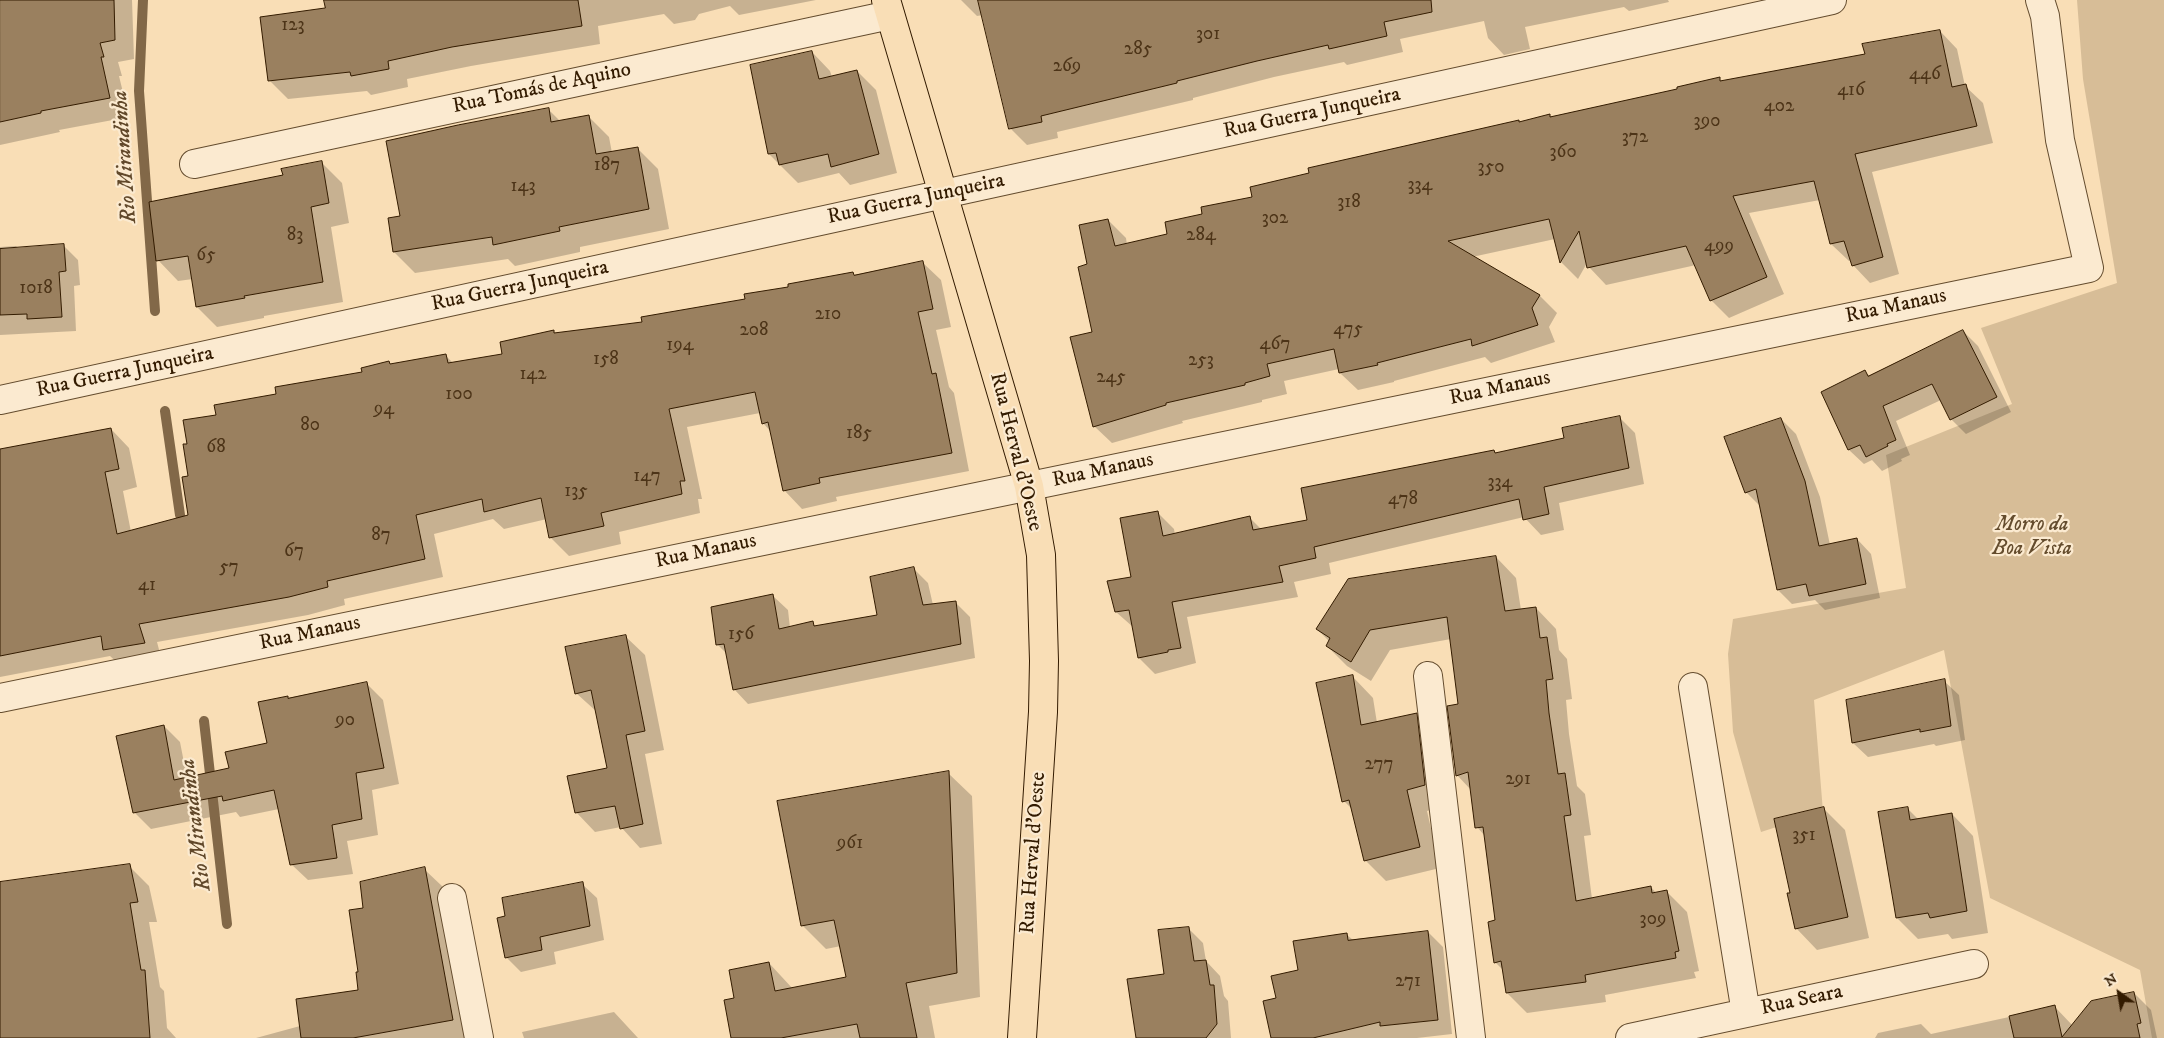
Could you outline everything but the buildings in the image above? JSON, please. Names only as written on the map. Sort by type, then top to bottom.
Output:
[{"type":"main road","name":"Rua Herval d'Oeste","points":[[888,7],[1028,486],[1041,555],[1044,661],[1043,712],[1022,1038]]},
{"type":"street","name":"Rua Guerra Junqueira","points":[[0,400],[1832,0]]},
{"type":"street","name":"Rua Manaus","points":[[0,698],[2089,268],[2060,140],[2045,16],[2040,0]]},
{"type":"street","name":"Rua Tomás de Aquino","points":[[194,164],[888,7]]},
{"type":"street","points":[[1428,676],[1471,1038]]},
{"type":"street","points":[[1693,687],[1746,1013]]},
{"type":"street","points":[[452,898],[479,1038]]},
{"type":"street","name":"Rua Seara","points":[[1630,1038],[1974,964]]},
{"type":"green space","name":"Morro da Boa Vista","points":[[2077,0],[2164,0],[2164,1038],[2152,1038],[2140,970],[1990,898],[1944,650],[1814,700],[1823,812],[1761,832],[1733,732],[1728,654],[1733,619],[1906,588],[1886,455],[2012,404],[1981,328],[2117,283],[2083,79]]},
{"type":"waterway","name":"Rio Mirandinha","points":[[143,0],[139,91],[155,311]]},
{"type":"waterway","name":"Rio Mirandinha","points":[[165,411],[180,515]]},
{"type":"waterway","name":"Rio Mirandinha","points":[[204,721],[227,924]]}]
